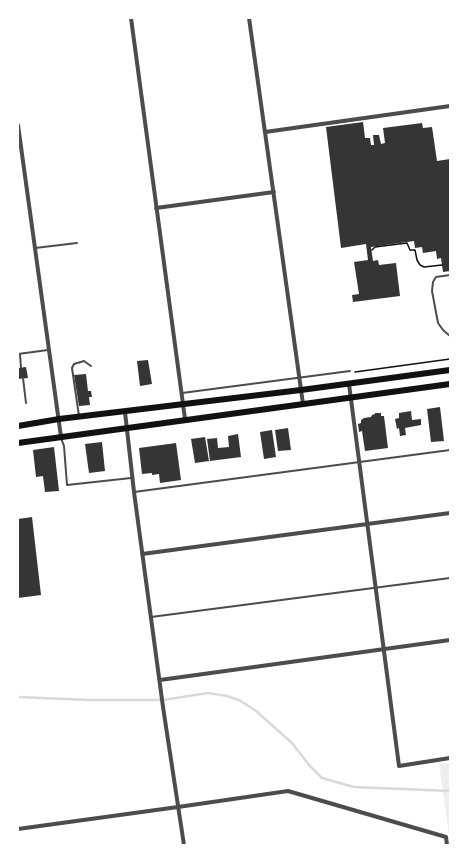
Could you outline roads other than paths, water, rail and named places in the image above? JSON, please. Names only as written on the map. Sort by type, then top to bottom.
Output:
[{"type":"main road","points":[[18,426],[59,419],[349,384],[450,370]]},
{"type":"main road","points":[[18,443],[450,384]]},
{"type":"street","points":[[130,18],[185,420]]},
{"type":"street","points":[[249,18],[274,192],[298,378],[303,404]]},
{"type":"street","points":[[265,132],[450,106]]},
{"type":"street","points":[[18,125],[61,437]]},
{"type":"street","points":[[156,208],[274,192]]},
{"type":"street","points":[[349,384],[399,766],[450,758]]},
{"type":"street","points":[[125,412],[142,554],[184,845]]},
{"type":"street","points":[[142,554],[450,513]]},
{"type":"street","points":[[160,680],[450,640]]},
{"type":"street","points":[[18,829],[288,791],[446,837],[447,845]]},
{"type":"lane","points":[[35,248],[76,243]]},
{"type":"lane","points":[[450,275],[436,277],[433,282],[432,291],[438,323],[450,336]]},
{"type":"lane","points":[[21,368],[19,354],[49,350]]},
{"type":"lane","points":[[79,417],[72,368],[74,364],[84,361],[91,366]]},
{"type":"lane","points":[[182,393],[350,371]]},
{"type":"lane","points":[[22,378],[26,403]]},
{"type":"lane","points":[[61,437],[64,446],[67,485],[132,478]]},
{"type":"lane","points":[[134,492],[450,450]]},
{"type":"lane","points":[[151,617],[450,578]]},
{"type":"waterway","points":[[18,697],[90,700],[163,700],[208,693],[227,696],[241,701],[256,711],[292,743],[309,765],[322,778],[354,787],[450,791]]}]
